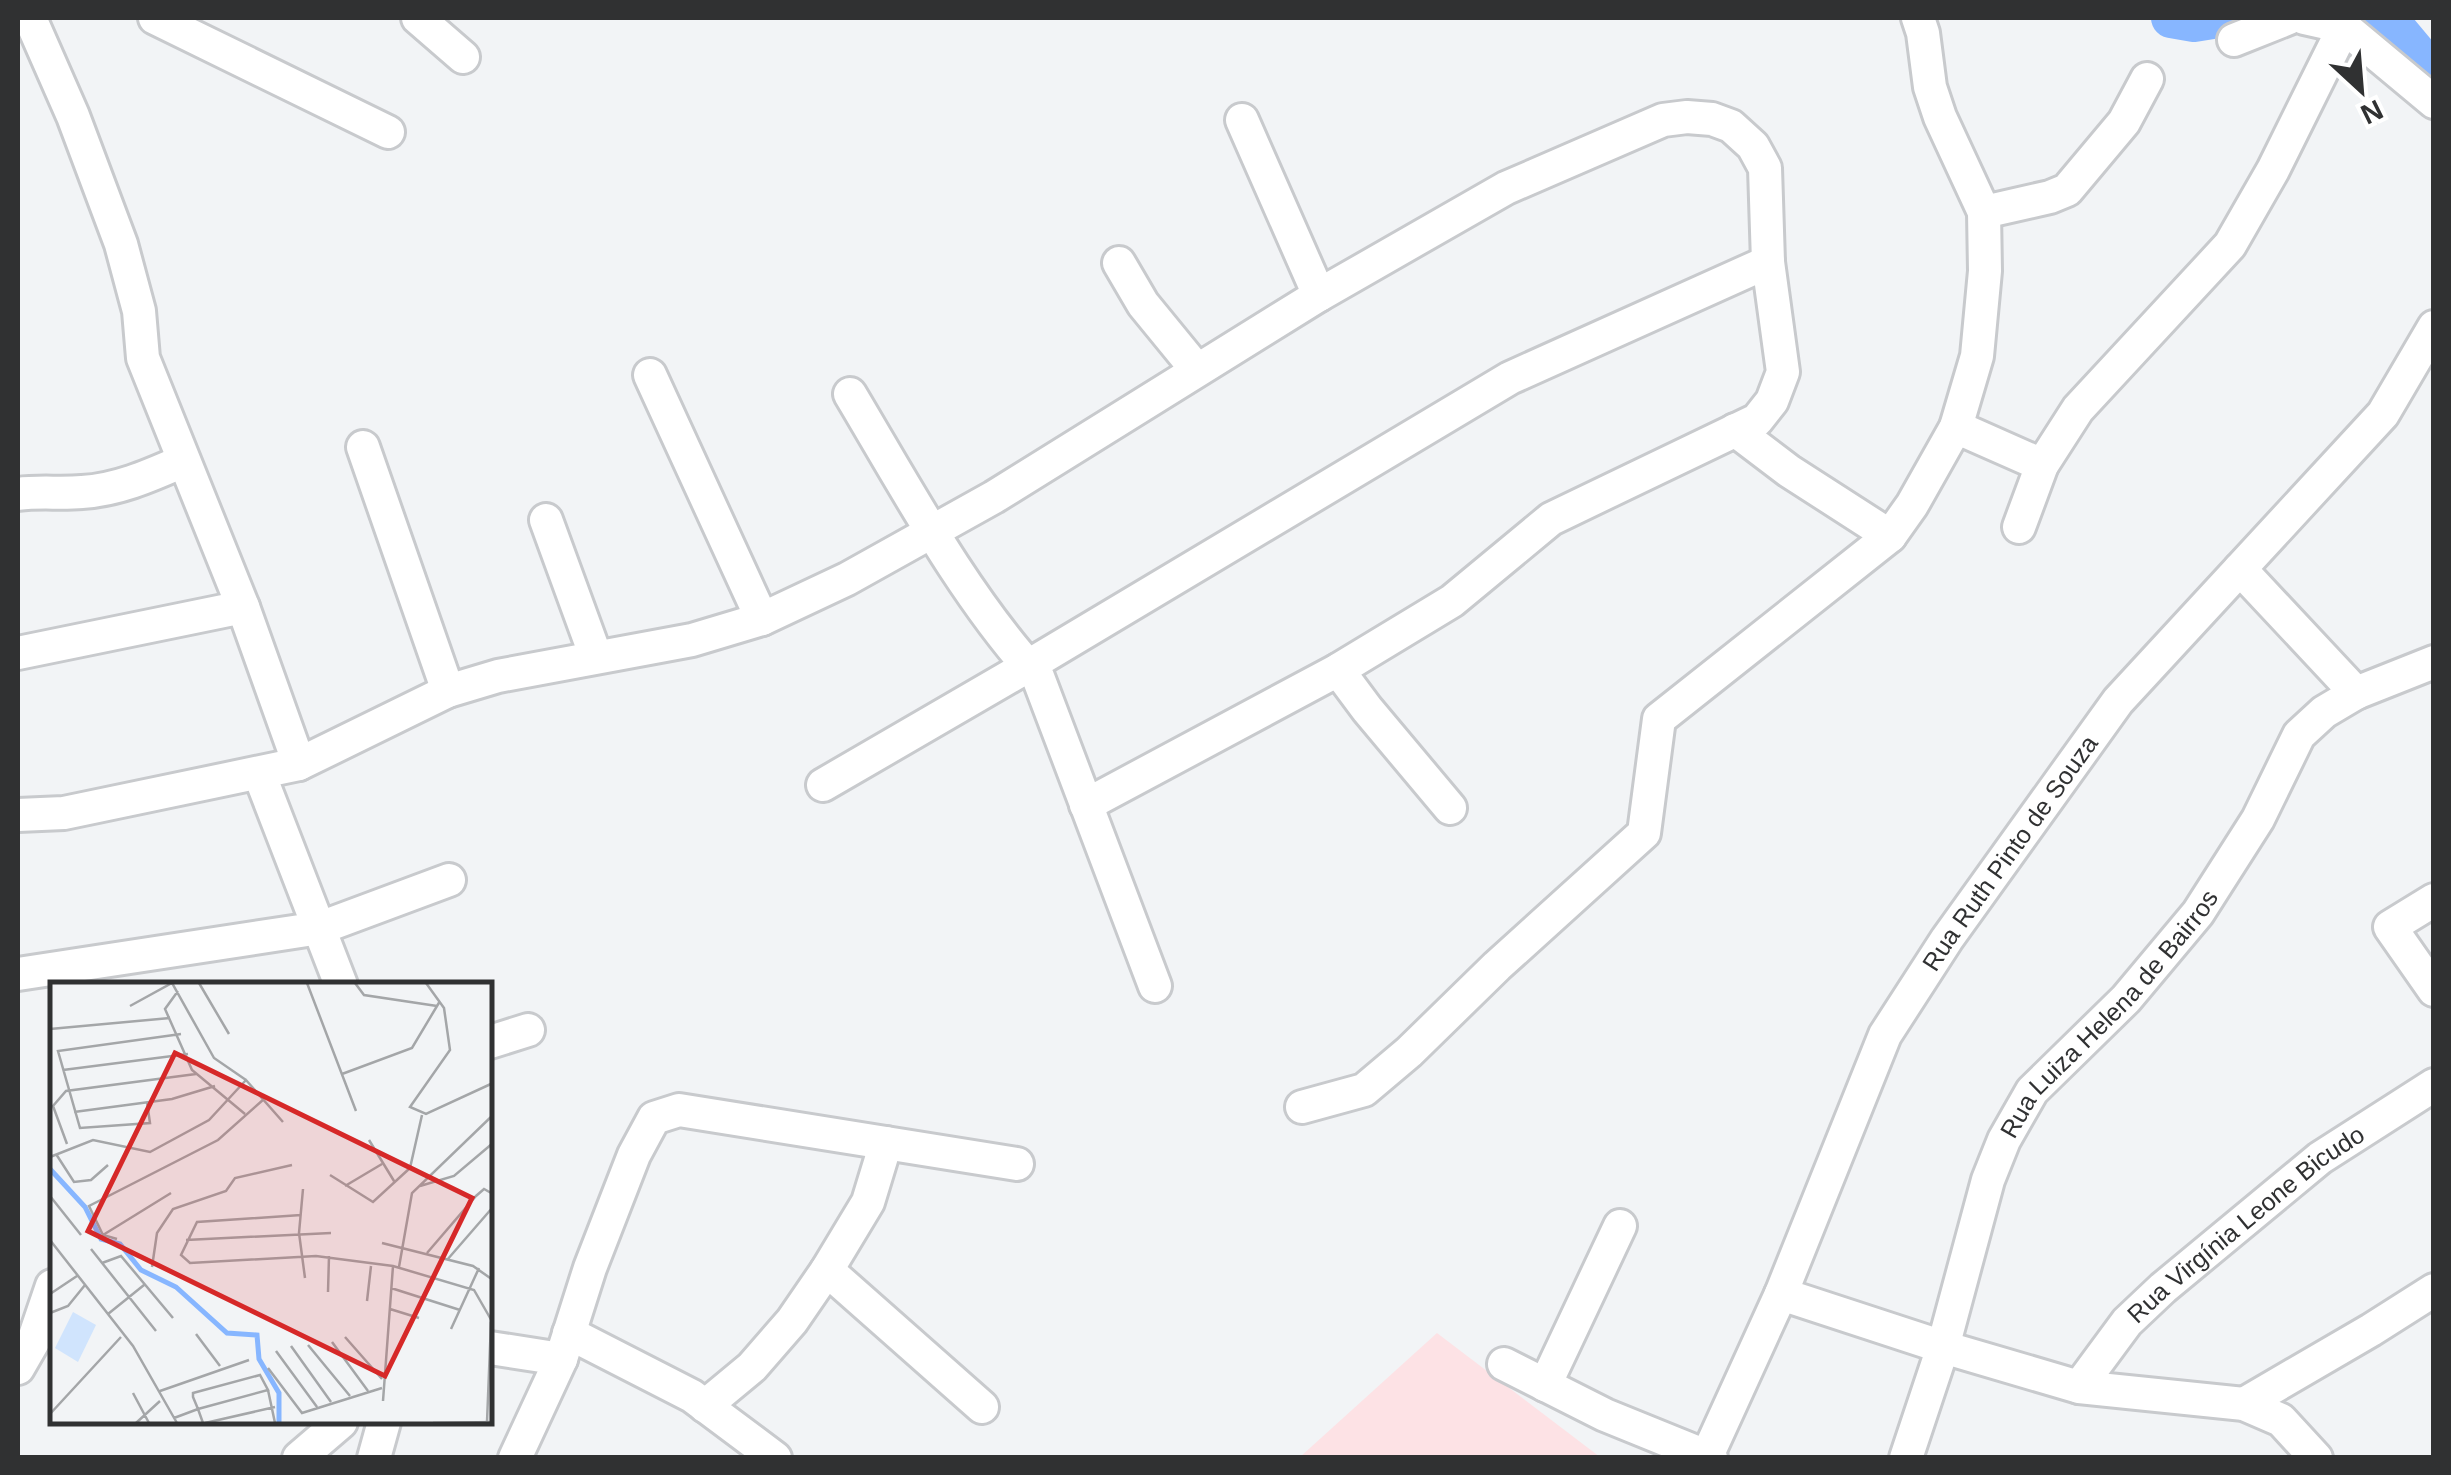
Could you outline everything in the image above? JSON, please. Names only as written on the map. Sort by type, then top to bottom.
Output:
[{"type":"street","points":[[30,18],[122,244],[139,311],[143,358],[242,607],[298,764]]},
{"type":"street","points":[[155,18],[388,132]]},
{"type":"street","points":[[418,18],[463,57]]},
{"type":"street","points":[[1302,1107],[1364,1090],[1644,833],[1659,719],[1890,536],[1956,428],[1977,356],[1985,271],[1984,212],[1940,117],[1930,87],[1918,18]]},
{"type":"street","points":[[2234,40],[2288,18]]},
{"type":"street","points":[[2304,18],[2344,27],[2434,102]]},
{"type":"street","points":[[2019,528],[2042,464],[2078,410],[2230,244],[2273,170],[2344,27]]},
{"type":"street","points":[[1984,212],[2067,190],[2124,122],[2147,79]]},
{"type":"street","points":[[18,815],[64,812],[298,764],[448,692],[498,676],[692,640],[762,619],[847,580],[932,532],[1319,295],[1506,188],[1663,120],[1687,116],[1712,118],[1732,126],[1753,146],[1765,168],[1768,262],[1784,372],[1772,401],[1756,420],[1551,519],[1452,601],[1338,670],[1086,805]]},
{"type":"street","points":[[1242,120],[1319,295]]},
{"type":"street","points":[[823,785],[1510,378],[1768,262]]},
{"type":"street","points":[[1119,263],[1143,304],[1197,370]]},
{"type":"street","name":"Rua Ruth Pinto de Souza","points":[[1709,1457],[1782,1294],[1885,1035],[1947,938],[2118,700],[2383,414],[2434,328]]},
{"type":"street","points":[[650,375],[762,619]]},
{"type":"street","points":[[850,394],[932,532],[1038,676],[1155,986]]},
{"type":"street","points":[[1956,428],[2042,464]]},
{"type":"street","points":[[1734,430],[1789,471],[1890,536]]},
{"type":"street","points":[[363,447],[448,692]]},
{"type":"street","points":[[18,494],[83,492],[132,482],[183,462]]},
{"type":"street","points":[[546,520],[596,657]]},
{"type":"street","points":[[2240,569],[2356,693]]},
{"type":"street","points":[[18,653],[242,607]]},
{"type":"street","name":"Rua Luiza Helena de Bairros","points":[[1906,1458],[1943,1348],[1988,1180],[2004,1140],[2032,1091],[2126,998],[2198,912],[2258,820],[2299,735],[2324,712],[2356,693],[2434,662]]},
{"type":"street","points":[[1338,670],[1450,808]]},
{"type":"street","points":[[259,772],[340,982]]},
{"type":"street","points":[[18,974],[114,973],[320,928],[449,880]]},
{"type":"street","points":[[2434,900],[2390,927],[2434,990]]},
{"type":"street","points":[[492,1041],[528,1030]]},
{"type":"street","name":"Rua Virgínia Leone Bicudo","points":[[2079,1387],[2127,1322],[2163,1288],[2320,1158],[2434,1085]]},
{"type":"street","points":[[515,1458],[565,1346],[628,1171],[654,1118],[679,1110],[1018,1164]]},
{"type":"street","points":[[705,1406],[762,1356],[792,1321],[868,1202],[886,1143]]},
{"type":"street","points":[[1545,1385],[1620,1226]]},
{"type":"street","points":[[827,1270],[982,1407]]},
{"type":"street","points":[[2244,1404],[2434,1290]]},
{"type":"street","points":[[18,1368],[50,1292]]},
{"type":"street","points":[[1782,1294],[1943,1348],[2079,1387],[2244,1404],[2282,1420],[2316,1458]]},
{"type":"street","points":[[492,1348],[565,1346],[644,1370],[705,1406],[775,1458]]},
{"type":"street","points":[[1504,1364],[1605,1416],[1709,1457]]},
{"type":"street","points":[[298,1458],[336,1425]]},
{"type":"street","points":[[374,1458],[383,1425]]},
{"type":"shaded area","points":[[1437,1333],[1600,1457],[1300,1457]]},
{"type":"waterway","points":[[2171,18],[2194,22],[2219,18]]},
{"type":"waterway","points":[[2382,18],[2393,25],[2434,74]]}]
